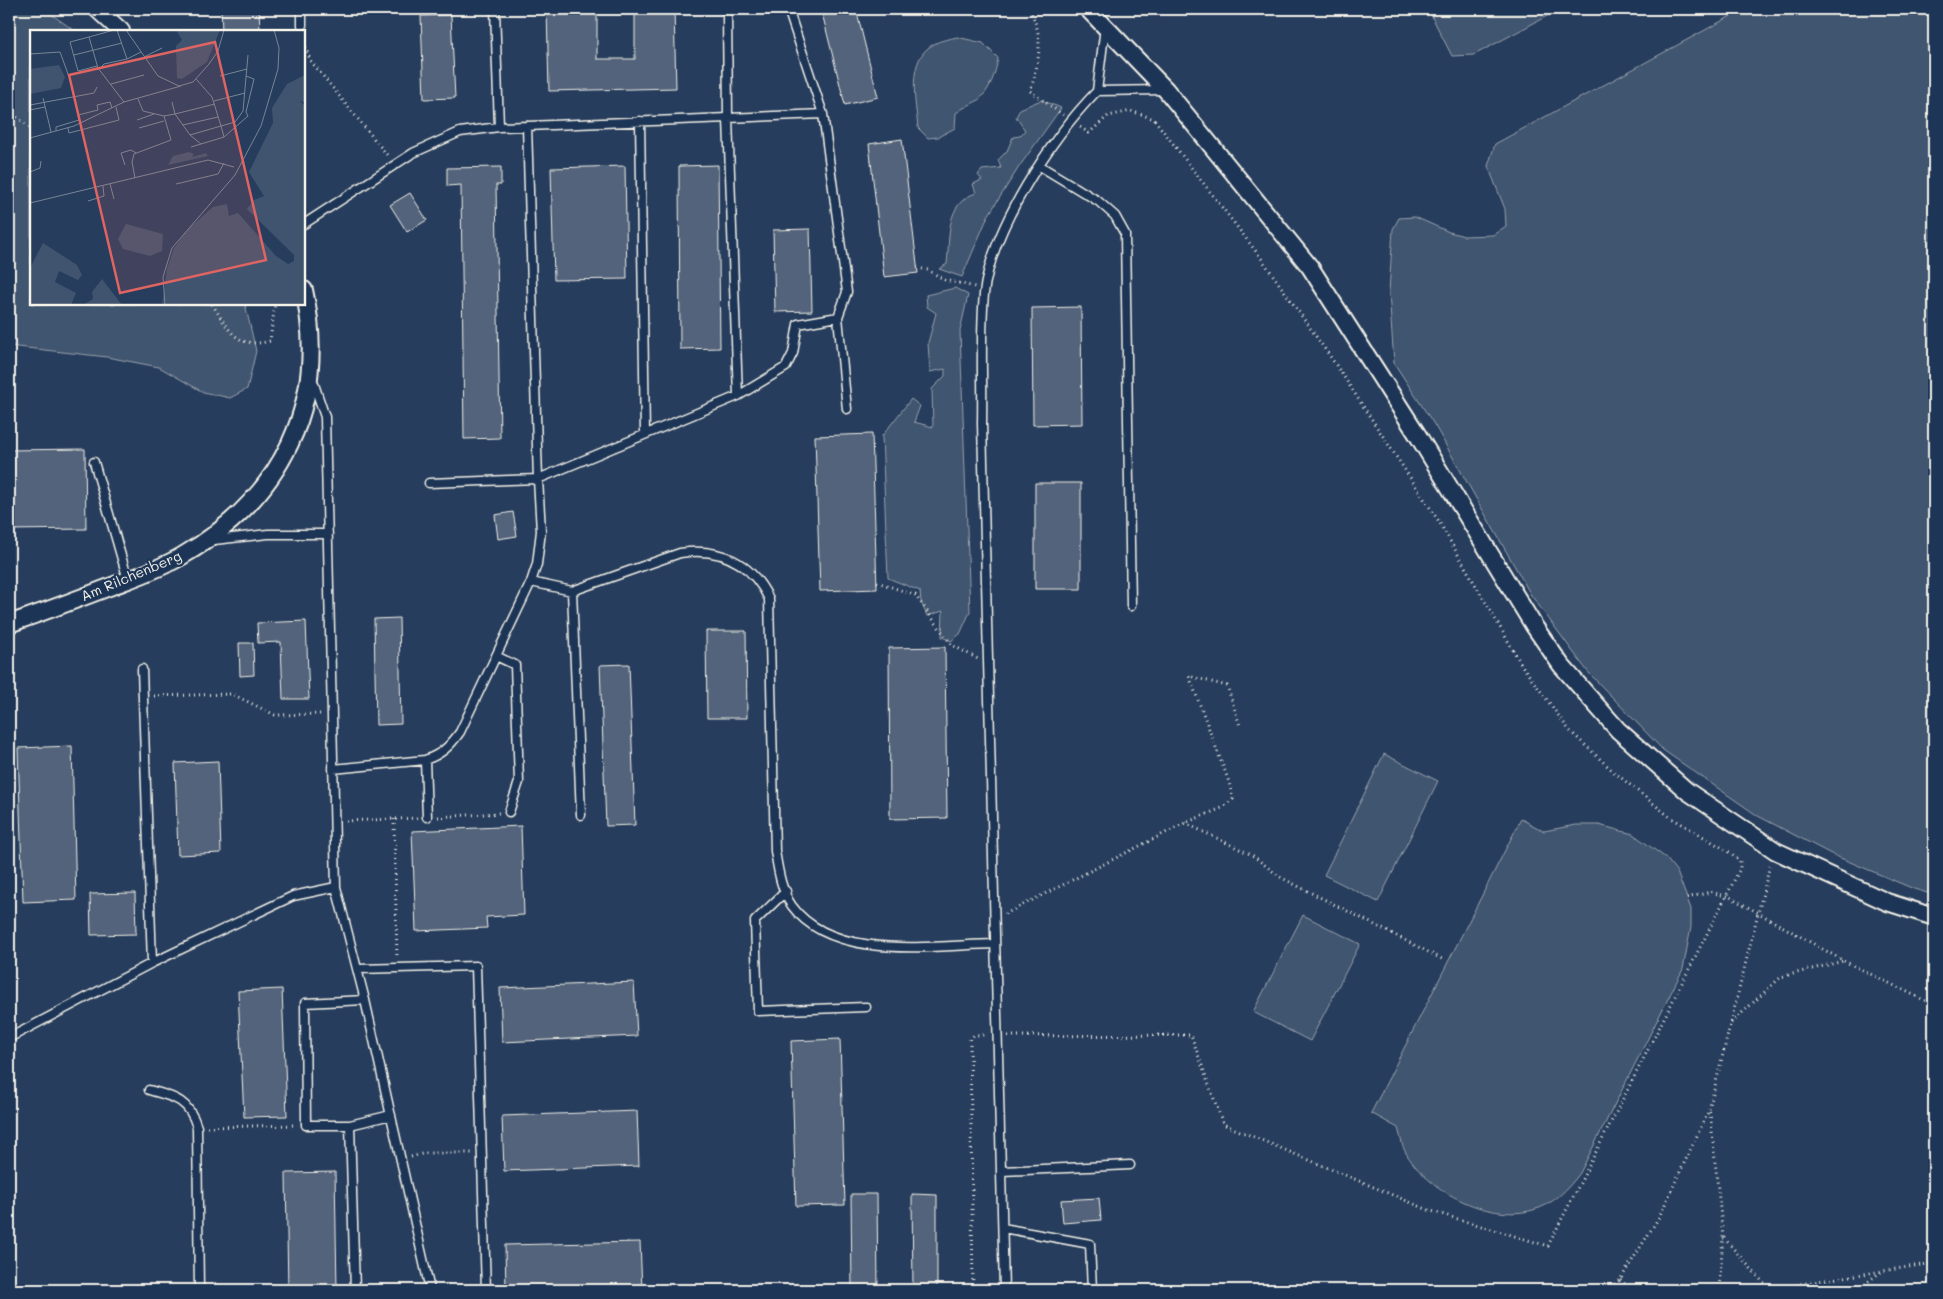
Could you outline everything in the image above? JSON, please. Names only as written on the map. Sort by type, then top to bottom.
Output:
[{"type":"street","points":[[97,9],[120,30]]},
{"type":"street","points":[[1088,9],[1166,90],[1310,267],[1417,434],[1511,590],[1561,665],[1618,730],[1658,768],[1736,826],[1776,851],[1860,890],[1934,917]]},
{"type":"street","name":"Am Rilchenberg","points":[[9,624],[128,580],[182,556],[228,524],[244,509],[276,469],[300,418],[311,374],[310,328],[305,296]]},
{"type":"lane","points":[[302,9],[302,25]]},
{"type":"lane","points":[[496,9],[499,127]]},
{"type":"lane","points":[[727,9],[728,118],[738,396]]},
{"type":"lane","points":[[788,9],[823,114],[847,292],[838,317],[847,409]]},
{"type":"lane","points":[[1004,1290],[982,423],[985,289],[994,249],[1012,209],[1070,120],[1097,91],[1105,25]]},
{"type":"lane","points":[[1097,91],[1166,90]]},
{"type":"lane","points":[[305,223],[413,153],[460,132],[499,127],[823,114]]},
{"type":"lane","points":[[640,121],[645,434]]},
{"type":"lane","points":[[333,769],[425,760],[439,755],[451,745],[460,732],[531,582],[540,547],[527,126]]},
{"type":"lane","points":[[1040,166],[1098,201],[1115,216],[1125,234],[1131,606]]},
{"type":"lane","points":[[429,483],[538,480],[738,396],[786,368],[793,353],[798,324],[838,317]]},
{"type":"lane","points":[[311,374],[325,417],[336,887],[358,969],[430,1290]]},
{"type":"lane","points":[[94,462],[128,580]]},
{"type":"lane","points":[[202,542],[268,534],[328,534]]},
{"type":"lane","points":[[531,582],[572,591],[680,553],[698,550],[715,553],[746,568],[761,582],[769,599],[775,851],[778,872],[792,905],[816,929],[853,942],[883,946],[995,944]]},
{"type":"lane","points":[[572,591],[581,815]]},
{"type":"lane","points":[[496,656],[514,665],[519,782],[510,812]]},
{"type":"lane","points":[[142,669],[152,963]]},
{"type":"lane","points":[[425,760],[427,817]]},
{"type":"lane","points":[[9,1038],[152,963],[293,896],[336,887]]},
{"type":"lane","points":[[786,891],[756,921],[758,1011],[866,1007]]},
{"type":"lane","points":[[358,969],[476,966],[486,1290]]},
{"type":"lane","points":[[365,1000],[305,1003],[306,1125],[350,1125],[391,1115]]},
{"type":"lane","points":[[150,1090],[182,1101],[193,1112],[197,1127],[198,1290]]},
{"type":"lane","points":[[350,1125],[355,1290]]},
{"type":"lane","points":[[1002,1171],[1130,1165]]},
{"type":"lane","points":[[1003,1228],[1090,1244],[1092,1290]]},
{"type":"path","points":[[973,1290],[970,1039],[974,1035],[1191,1035],[1223,1124],[1431,1210],[1548,1246],[1740,869],[1740,861],[1732,853],[1670,817],[1614,772],[1569,730],[1523,667],[1438,520],[1334,362],[1261,258],[1154,119],[1131,111],[1108,116],[1089,133],[1030,91],[1039,65],[1039,39],[1029,9]]},
{"type":"path","points":[[305,45],[310,60],[395,165]]},
{"type":"path","points":[[9,111],[30,127]]},
{"type":"path","points":[[917,268],[928,270],[945,280],[985,289]]},
{"type":"path","points":[[213,305],[235,338],[255,345],[270,341],[275,305]]},
{"type":"path","points":[[877,582],[914,596],[952,645],[988,665]]},
{"type":"path","points":[[995,918],[1185,823],[1222,808],[1233,799],[1229,782],[1189,676],[1227,686],[1240,726]]},
{"type":"path","points":[[144,696],[232,694],[275,715],[332,714]]},
{"type":"path","points":[[394,819],[398,968]]},
{"type":"path","points":[[1185,823],[1252,855],[1280,877],[1444,960]]},
{"type":"path","points":[[1606,1290],[1620,1280],[1659,1217],[1709,1110],[1769,867],[1776,851]]},
{"type":"path","points":[[1687,898],[1710,892],[1727,896],[1844,961],[1934,1005]]},
{"type":"path","points":[[1731,1023],[1782,977],[1844,961]]},
{"type":"path","points":[[1709,1110],[1723,1238],[1719,1290]]},
{"type":"path","points":[[197,1127],[306,1125]]},
{"type":"path","points":[[400,1160],[425,1153],[483,1153]]},
{"type":"path","points":[[1723,1238],[1770,1290]]},
{"type":"path","points":[[1761,1290],[1934,1263]]},
{"type":"path","points":[[1856,1290],[1882,1271]]},
{"type":"path","points":[[1620,1280],[1632,1290]]},
{"type":"shaded area","points":[[9,9],[44,9],[74,30],[30,30],[30,305],[245,305],[256,351],[247,389],[230,398],[203,392],[159,367],[107,357],[9,346]]},
{"type":"shaded area","points":[[1428,9],[1560,9],[1474,55],[1452,56]]},
{"type":"shaded area","points":[[1744,9],[1934,9],[1934,895],[1914,889],[1831,854],[1758,816],[1663,750],[1588,672],[1531,595],[1435,426],[1394,363],[1389,292],[1393,229],[1399,218],[1415,217],[1449,232],[1464,236],[1493,235],[1506,226],[1505,209],[1488,166],[1495,144]]},
{"type":"shaded area","points":[[957,37],[983,43],[998,58],[996,69],[989,87],[982,97],[956,113],[955,128],[938,137],[928,138],[918,128],[914,82],[919,60],[925,51],[936,43]]},
{"type":"shaded area","points":[[1041,100],[1061,108],[1019,167],[988,216],[962,277],[939,269],[947,264],[949,232],[954,213],[966,198],[976,193],[973,184],[982,180],[978,175],[982,170],[1001,168],[998,160],[1007,151],[1013,137],[1020,136],[1025,130],[1016,117],[1020,109]]},
{"type":"shaded area","points":[[955,288],[968,295],[960,331],[970,612],[960,634],[951,641],[942,637],[943,611],[927,616],[921,602],[920,591],[888,578],[882,436],[911,399],[920,406],[914,422],[933,427],[932,389],[945,376],[945,369],[930,372],[928,343],[936,313],[927,307],[926,295]]},
{"type":"shaded area","points":[[1384,754],[1438,781],[1378,902],[1324,875]]},
{"type":"shaded area","points":[[1521,819],[1544,831],[1576,825],[1599,825],[1633,834],[1666,858],[1677,872],[1691,909],[1691,927],[1683,969],[1580,1173],[1565,1190],[1547,1204],[1533,1210],[1515,1213],[1496,1212],[1477,1207],[1441,1189],[1412,1162],[1403,1147],[1398,1128],[1371,1113]]},
{"type":"shaded area","points":[[1303,915],[1360,944],[1310,1041],[1253,1012]]},
{"type":"building","points":[[221,9],[259,9],[260,30],[222,30]]},
{"type":"building","points":[[547,9],[597,9],[597,59],[635,59],[635,9],[674,9],[676,88],[549,91]]},
{"type":"building","points":[[821,9],[856,9],[878,97],[845,105]]},
{"type":"building","points":[[451,15],[455,98],[424,99],[421,16]]},
{"type":"building","points":[[902,139],[918,273],[884,277],[869,144]]},
{"type":"building","points":[[718,165],[720,348],[680,349],[679,166]]},
{"type":"building","points":[[625,166],[627,279],[554,280],[551,168]]},
{"type":"building","points":[[501,167],[501,185],[496,185],[500,438],[464,439],[461,185],[447,186],[447,168]]},
{"type":"building","points":[[410,193],[427,220],[407,232],[390,205]]},
{"type":"building","points":[[810,229],[812,311],[775,312],[773,230]]},
{"type":"building","points":[[1081,307],[1082,424],[1033,425],[1032,308]]},
{"type":"building","points":[[872,434],[877,589],[820,591],[815,436]]},
{"type":"building","points":[[85,449],[86,529],[9,530],[9,450]]},
{"type":"building","points":[[1035,483],[1081,483],[1081,589],[1035,589]]},
{"type":"building","points":[[513,512],[517,536],[498,539],[495,515]]},
{"type":"building","points":[[399,618],[401,724],[376,725],[374,619]]},
{"type":"building","points":[[306,621],[309,699],[283,699],[281,642],[258,643],[257,623]]},
{"type":"building","points":[[706,631],[746,631],[747,718],[707,718]]},
{"type":"building","points":[[239,643],[253,643],[254,675],[240,676]]},
{"type":"building","points":[[945,647],[947,818],[890,819],[889,648]]},
{"type":"building","points":[[629,664],[635,825],[606,826],[600,665]]},
{"type":"building","points":[[72,746],[76,900],[23,902],[18,748]]},
{"type":"building","points":[[218,761],[221,853],[178,855],[175,763]]},
{"type":"building","points":[[521,826],[524,915],[486,917],[487,928],[416,931],[412,831]]},
{"type":"building","points":[[135,893],[136,934],[91,935],[90,894]]},
{"type":"building","points":[[634,982],[637,1036],[502,1042],[500,988]]},
{"type":"building","points":[[282,989],[287,1116],[244,1117],[238,991]]},
{"type":"building","points":[[840,1039],[845,1205],[796,1206],[791,1041]]},
{"type":"building","points":[[637,1111],[639,1166],[504,1171],[502,1116]]},
{"type":"building","points":[[335,1172],[337,1290],[288,1290],[286,1173]]},
{"type":"building","points":[[851,1194],[877,1194],[878,1290],[852,1290]]},
{"type":"building","points":[[912,1194],[937,1195],[937,1290],[913,1290]]},
{"type":"building","points":[[1099,1198],[1101,1220],[1063,1223],[1061,1200]]},
{"type":"building","points":[[640,1242],[642,1290],[506,1290],[505,1245]]}]
